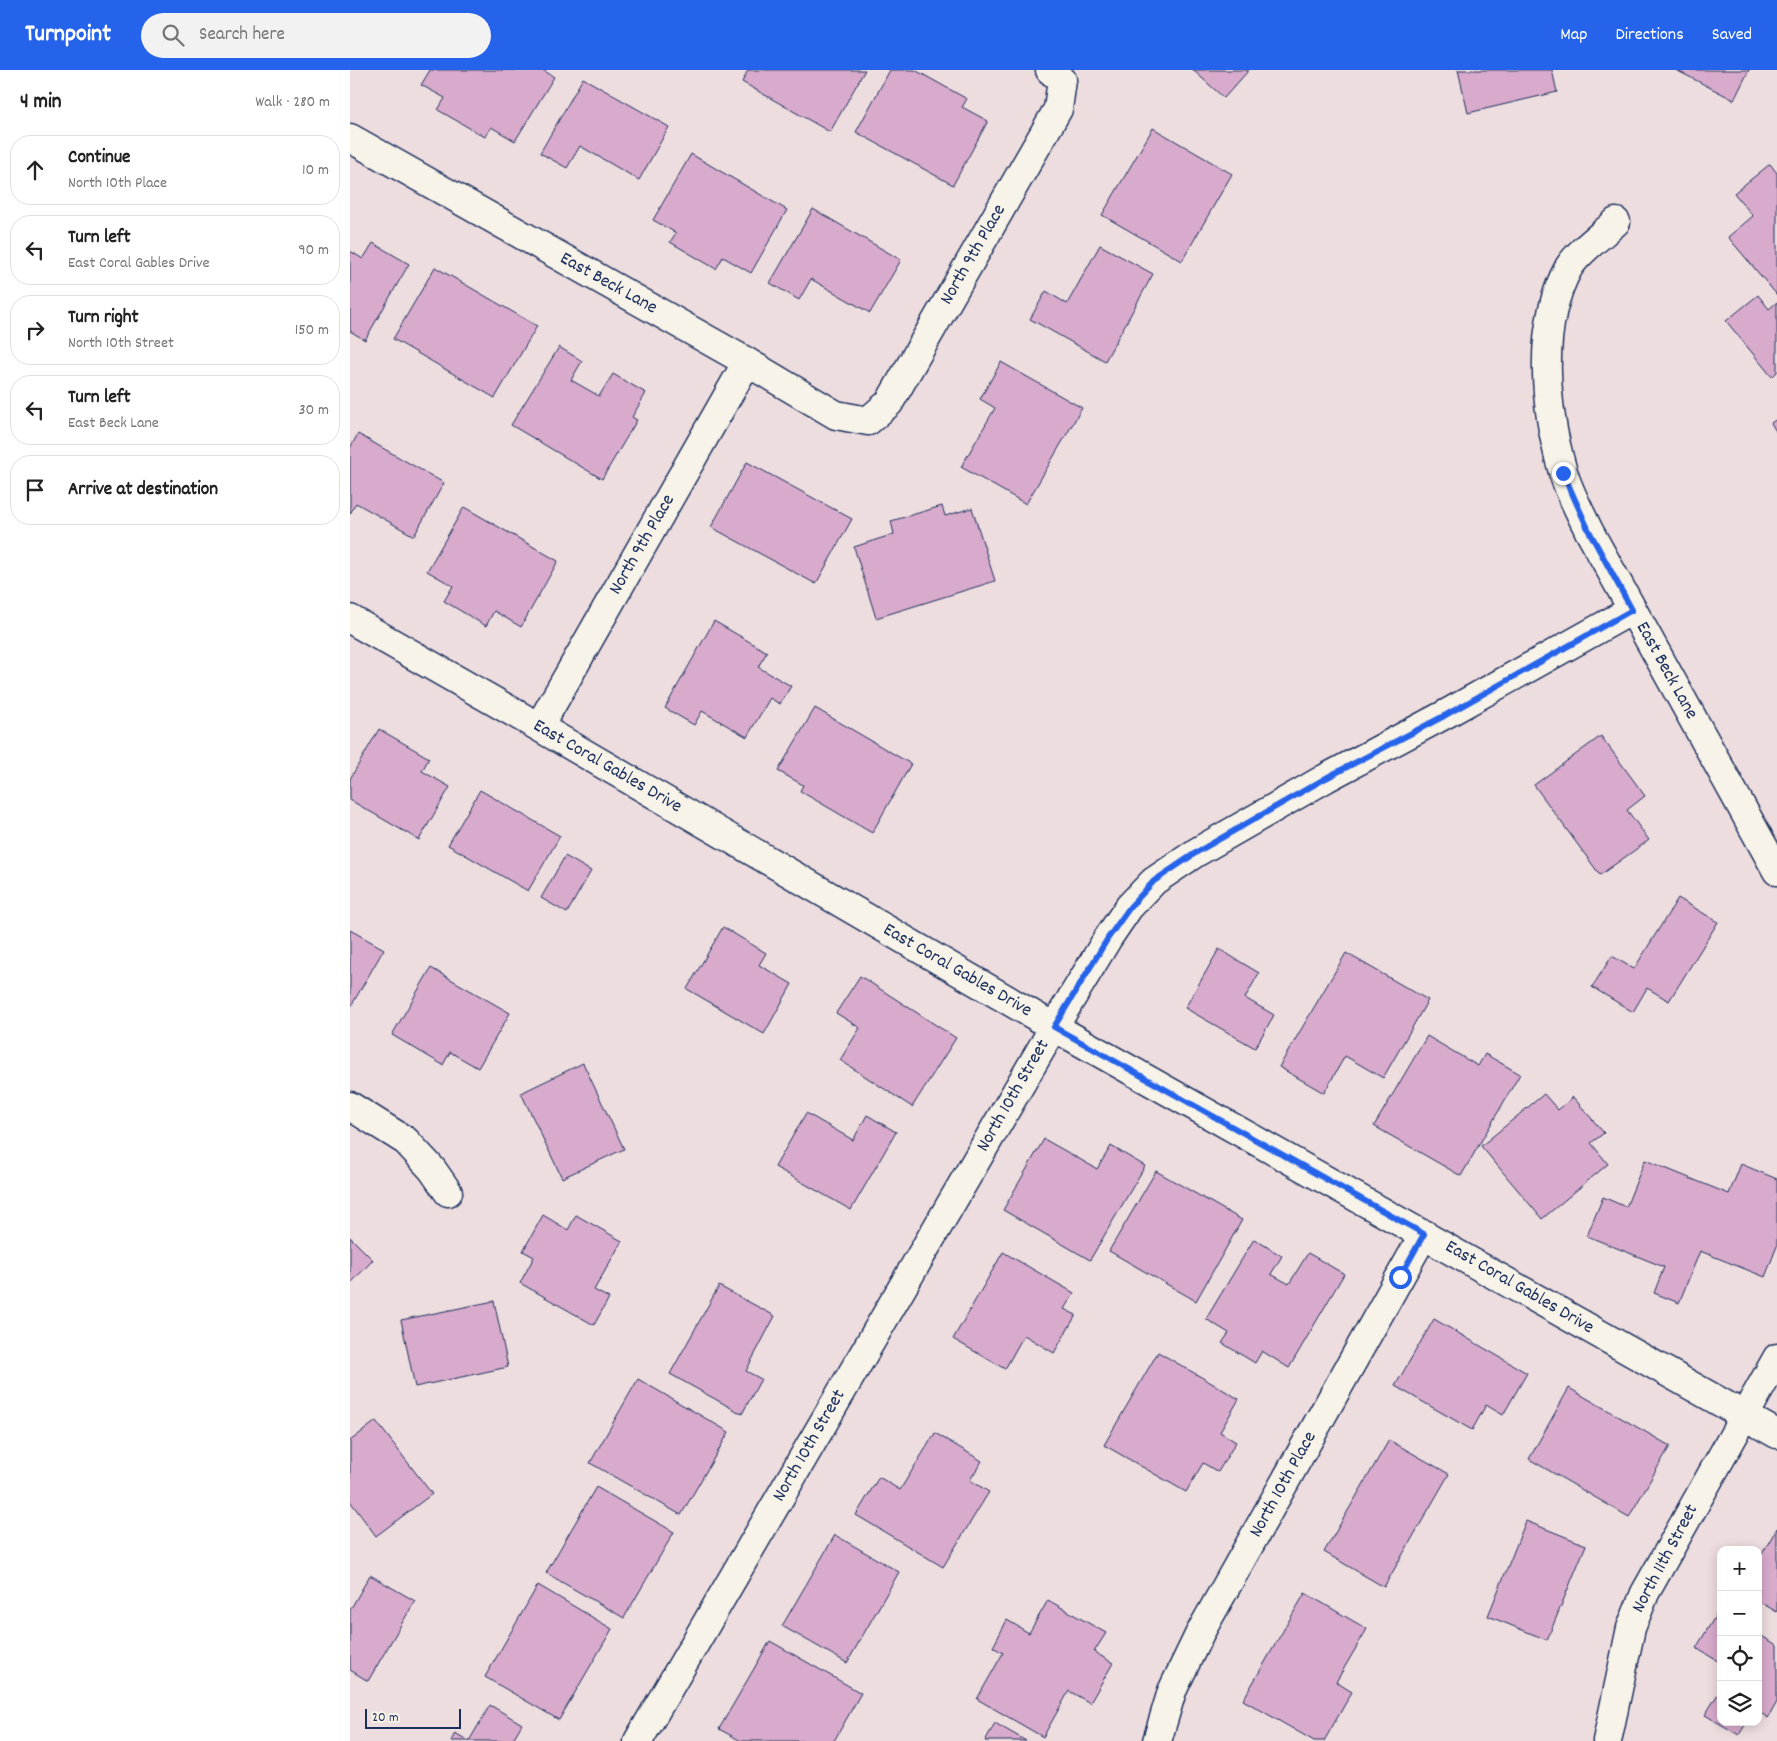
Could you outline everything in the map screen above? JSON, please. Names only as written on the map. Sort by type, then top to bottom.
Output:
[{"type":"street","name":"North 9th Place","points":[[868,422],[889,403],[1058,109],[1056,75]]},
{"type":"street","name":"East Beck Lane","points":[[350,138],[747,362],[836,415],[868,422]]},
{"type":"street","name":"East Beck Lane","points":[[1616,222],[1588,246],[1570,266],[1556,294],[1546,352],[1550,414],[1563,473],[1589,531],[1777,871]]},
{"type":"street","name":"North 9th Place","points":[[539,727],[747,362]]},
{"type":"street","name":"North 10th Street","points":[[638,1741],[1054,1027],[1108,938],[1130,907],[1154,881],[1197,852],[1632,610]]},
{"type":"street","name":"East Coral Gables Drive","points":[[350,619],[1054,1027],[1777,1434]]},
{"type":"street","points":[[350,1106],[406,1141],[432,1169],[448,1192]]},
{"type":"street","name":"North 10th Place","points":[[1157,1741],[1172,1691],[1200,1633],[1424,1234]]},
{"type":"street","points":[[1744,1415],[1777,1358]]},
{"type":"street","name":"North 11th Street","points":[[1607,1741],[1631,1628],[1644,1593],[1744,1415]]},
{"type":"building","points":[[430,70],[543,70],[554,77],[515,141],[491,127],[485,137],[438,110],[445,98],[421,85]]},
{"type":"building","points":[[748,70],[865,70],[830,132],[742,82]]},
{"type":"building","points":[[890,70],[915,70],[967,99],[962,107],[988,121],[953,185],[856,132]]},
{"type":"building","points":[[1193,70],[1249,70],[1224,98]]},
{"type":"building","points":[[1458,70],[1552,70],[1557,92],[1468,113]]},
{"type":"building","points":[[1676,70],[1749,70],[1734,100]]},
{"type":"building","points":[[583,78],[669,127],[639,180],[580,146],[567,168],[540,153]]},
{"type":"building","points":[[1153,128],[1232,174],[1182,261],[1102,215]]},
{"type":"building","points":[[691,154],[787,210],[751,273],[723,257],[716,269],[670,242],[676,233],[653,220]]},
{"type":"building","points":[[1770,164],[1777,173],[1777,295],[1728,237],[1753,216],[1734,193]]},
{"type":"building","points":[[813,209],[901,260],[870,313],[811,279],[799,300],[770,283]]},
{"type":"building","points":[[373,243],[409,264],[365,340],[350,331],[350,251],[363,259]]},
{"type":"building","points":[[1100,245],[1153,274],[1105,361],[1030,319],[1046,291],[1067,304]]},
{"type":"building","points":[[435,267],[537,326],[495,398],[393,339]]},
{"type":"building","points":[[1758,295],[1769,309],[1777,302],[1777,372],[1772,377],[1726,321]]},
{"type":"building","points":[[559,347],[582,361],[571,380],[599,396],[613,374],[646,393],[632,417],[637,420],[602,479],[511,425]]},
{"type":"building","points":[[1001,362],[1082,408],[1026,504],[961,467],[995,408],[980,399]]},
{"type":"building","points":[[1777,419],[1777,433],[1771,423]]},
{"type":"building","points":[[358,434],[444,483],[414,536],[356,503],[350,514],[350,448]]},
{"type":"building","points":[[747,462],[852,519],[816,584],[711,527]]},
{"type":"building","points":[[942,506],[945,516],[972,508],[995,581],[876,618],[854,547],[894,534],[891,521]]},
{"type":"building","points":[[464,507],[558,561],[521,627],[494,611],[486,626],[444,601],[453,586],[427,571]]},
{"type":"building","points":[[714,621],[767,652],[758,667],[791,686],[780,704],[770,698],[747,737],[702,711],[694,725],[665,708]]},
{"type":"building","points":[[815,708],[911,764],[872,833],[800,791],[803,785],[778,771]]},
{"type":"building","points":[[379,729],[429,758],[422,771],[450,787],[419,840],[350,800],[350,779]]},
{"type":"building","points":[[1601,736],[1645,796],[1627,810],[1649,840],[1600,875],[1534,785]]},
{"type":"building","points":[[480,790],[560,836],[528,891],[448,845]]},
{"type":"building","points":[[565,856],[591,871],[567,913],[541,898]]},
{"type":"building","points":[[1678,898],[1718,922],[1669,1001],[1647,988],[1633,1012],[1592,987],[1612,956],[1634,969]]},
{"type":"building","points":[[723,927],[766,953],[759,965],[792,984],[764,1034],[687,989]]},
{"type":"building","points":[[350,930],[384,949],[350,1008]]},
{"type":"building","points":[[1219,949],[1259,973],[1245,998],[1274,1015],[1255,1048],[1185,1008]]},
{"type":"building","points":[[1346,953],[1428,1000],[1383,1078],[1345,1056],[1324,1093],[1279,1067]]},
{"type":"building","points":[[431,968],[510,1013],[478,1068],[450,1052],[443,1065],[392,1035]]},
{"type":"building","points":[[860,976],[956,1038],[912,1107],[840,1060],[860,1028],[836,1013]]},
{"type":"building","points":[[1427,1036],[1478,1066],[1485,1054],[1520,1074],[1461,1176],[1374,1126]]},
{"type":"building","points":[[583,1063],[624,1149],[562,1178],[521,1093]]},
{"type":"building","points":[[1544,1094],[1558,1110],[1573,1097],[1604,1133],[1591,1143],[1608,1164],[1542,1219],[1481,1146]]},
{"type":"building","points":[[806,1113],[853,1140],[867,1115],[896,1132],[851,1210],[775,1167]]},
{"type":"building","points":[[1044,1139],[1097,1169],[1111,1146],[1145,1166],[1090,1260],[1003,1210]]},
{"type":"building","points":[[1645,1160],[1729,1194],[1741,1164],[1777,1179],[1777,1246],[1765,1277],[1700,1251],[1679,1303],[1654,1293],[1664,1267],[1587,1236],[1603,1197],[1626,1207]]},
{"type":"building","points":[[1156,1171],[1242,1220],[1196,1301],[1109,1251]]},
{"type":"building","points":[[543,1215],[568,1230],[576,1215],[622,1241],[594,1290],[609,1298],[594,1325],[520,1283],[534,1257],[523,1251]]},
{"type":"building","points":[[350,1237],[373,1260],[350,1284]]},
{"type":"building","points":[[1254,1239],[1282,1256],[1271,1274],[1289,1284],[1308,1253],[1344,1274],[1289,1368],[1262,1351],[1255,1363],[1222,1343],[1229,1333],[1206,1319]]},
{"type":"building","points":[[1003,1252],[1074,1293],[1064,1309],[1076,1315],[1054,1353],[1024,1335],[1005,1369],[953,1339]]},
{"type":"building","points":[[719,1286],[775,1316],[746,1371],[761,1379],[742,1414],[670,1374]]},
{"type":"building","points":[[494,1301],[508,1367],[415,1387],[401,1320]]},
{"type":"building","points":[[1434,1319],[1527,1373],[1503,1415],[1486,1405],[1472,1430],[1395,1386]]},
{"type":"building","points":[[1158,1352],[1239,1399],[1220,1432],[1236,1442],[1218,1472],[1203,1463],[1186,1492],[1104,1445]]},
{"type":"building","points":[[638,1379],[729,1432],[681,1515],[590,1463]]},
{"type":"building","points":[[1569,1388],[1670,1446],[1629,1517],[1529,1459]]},
{"type":"building","points":[[376,1421],[432,1494],[376,1536],[350,1501],[350,1441]]},
{"type":"building","points":[[935,1433],[982,1461],[970,1480],[989,1492],[943,1567],[856,1515],[879,1477],[900,1490]]},
{"type":"building","points":[[1389,1440],[1449,1474],[1384,1587],[1324,1552]]},
{"type":"building","points":[[596,1487],[674,1532],[624,1618],[546,1573]]},
{"type":"building","points":[[1526,1521],[1586,1545],[1547,1640],[1488,1616]]},
{"type":"building","points":[[1777,1528],[1777,1612],[1762,1603],[1762,1554]]},
{"type":"building","points":[[835,1535],[899,1572],[847,1663],[782,1626]]},
{"type":"building","points":[[370,1575],[415,1601],[368,1681],[350,1670],[350,1610]]},
{"type":"building","points":[[538,1585],[612,1629],[559,1720],[485,1677]]},
{"type":"building","points":[[1305,1593],[1367,1629],[1336,1682],[1352,1692],[1324,1741],[1314,1741],[1243,1700]]},
{"type":"building","points":[[1048,1600],[1106,1633],[1094,1652],[1113,1663],[1090,1703],[1069,1691],[1043,1737],[977,1699],[1003,1653],[993,1647],[1007,1620],[1029,1633]]},
{"type":"building","points":[[1717,1613],[1717,1661],[1696,1648]]},
{"type":"building","points":[[1762,1636],[1777,1645],[1777,1702],[1768,1718],[1762,1714]]},
{"type":"building","points":[[770,1641],[861,1693],[834,1741],[741,1741],[719,1729]]},
{"type":"building","points":[[1717,1696],[1717,1722],[1705,1715]]},
{"type":"building","points":[[490,1705],[522,1724],[512,1741],[469,1741]]},
{"type":"building","points":[[995,1723],[1026,1741],[985,1741]]},
{"type":"building","points":[[1724,1726],[1745,1726],[1739,1735]]},
{"type":"building","points":[[455,1733],[469,1741],[451,1741]]},
{"type":"route","points":[[1400,1277],[1424,1234],[1054,1027],[1108,938],[1130,907],[1154,881],[1197,852],[1326,778],[1444,716],[1632,610],[1589,531],[1563,473]]}]
